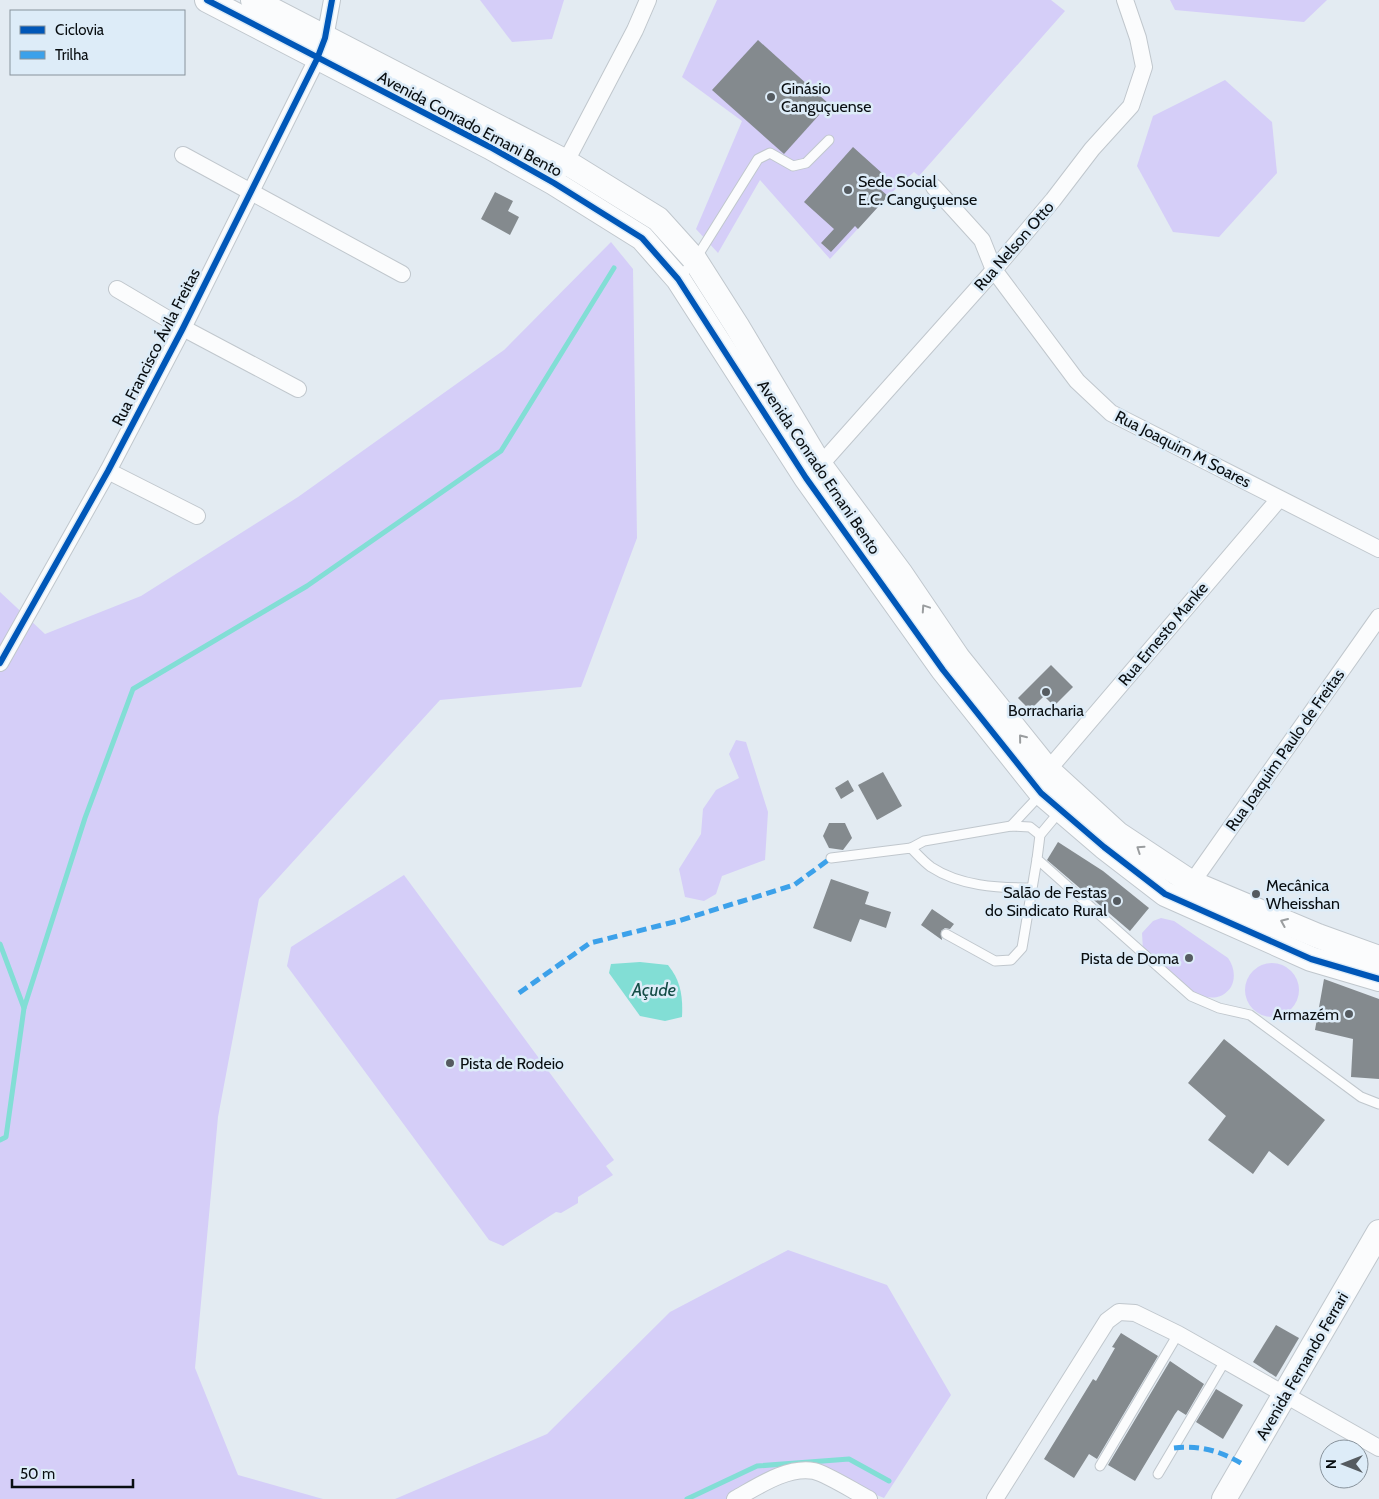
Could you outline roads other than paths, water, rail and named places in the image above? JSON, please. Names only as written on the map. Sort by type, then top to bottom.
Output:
[{"type":"street","name":"Avenida Conrado Ernani Bento","points":[[207,0],[321,48],[566,162],[658,218],[694,260],[737,326],[813,472]]},
{"type":"street","name":"Avenida Conrado Ernani Bento","points":[[253,0],[321,48],[554,183],[642,238],[678,279],[813,472],[951,664],[1041,783],[1068,802],[1104,847],[1165,894],[1186,892],[1379,958]]},
{"type":"street","name":"Rua Francisco Ávila Freitas","points":[[0,663],[108,471],[183,328],[321,48],[332,0]]},
{"type":"street","points":[[554,183],[635,30],[648,0]]},
{"type":"street","name":"Rua Nelson Otto","points":[[813,472],[994,270],[1053,200],[1092,149],[1131,106],[1144,67],[1138,38],[1125,0]]},
{"type":"street","points":[[183,155],[402,274]]},
{"type":"street","name":"Rua Joaquim M Soares","points":[[934,187],[982,240],[994,270],[1077,382],[1111,413],[1379,549]]},
{"type":"street","points":[[117,289],[183,328],[298,389]]},
{"type":"street","points":[[108,471],[197,516]]},
{"type":"street","name":"Rua Ernesto Manke","points":[[1041,783],[1279,499]]},
{"type":"street","name":"Rua Joaquim Paulo de Freitas","points":[[1186,892],[1379,617]]},
{"type":"street","name":"Avenida Conrado Ernani Bento","points":[[1186,892],[1311,959],[1379,979]]},
{"type":"street","points":[[1311,959],[1318,936]]},
{"type":"street","name":"Avenida Fernando Ferrari","points":[[1224,1499],[1379,1232]]},
{"type":"street","points":[[995,1499],[1107,1321],[1119,1312],[1135,1313],[1178,1334],[1379,1448]]},
{"type":"street","points":[[735,1499],[779,1477],[794,1472],[814,1471],[850,1495],[869,1499]]},
{"type":"lane","points":[[678,279],[694,260],[758,159],[770,153],[793,166],[806,163],[829,140]]},
{"type":"lane","points":[[1012,826],[1041,783]]},
{"type":"lane","points":[[946,934],[995,960],[1012,960],[1022,948],[1030,888],[1037,859],[1040,835],[1068,802]]},
{"type":"lane","points":[[831,858],[911,848],[924,841],[1012,826],[1030,827],[1040,835]]},
{"type":"lane","points":[[911,848],[931,867],[969,883],[1030,888]]},
{"type":"lane","points":[[1037,859],[1191,996],[1219,1008],[1250,1015],[1361,1097],[1379,1104]]},
{"type":"lane","points":[[1100,1466],[1178,1334]]},
{"type":"lane","points":[[1158,1474],[1225,1361]]},
{"type":"water","name":"Açude","points":[[640,962],[668,965],[676,977],[680,990],[682,1017],[665,1021],[640,1016],[609,973],[611,964]]},
{"type":"waterway","points":[[24,1008],[85,818],[133,689],[307,586],[501,451],[614,268]]},
{"type":"waterway","points":[[0,944],[24,1008],[6,1137],[0,1140]]},
{"type":"waterway","points":[[687,1499],[757,1466],[849,1459],[889,1481]]},
{"type":"place","name":"Ginásio Canguçuense","points":[[771,97]]},
{"type":"place","name":"Sede Social E.C. Canguçuense","points":[[848,190]]},
{"type":"place","name":"Borracharia","points":[[1046,692]]},
{"type":"place","name":"Mecânica Wheisshan","points":[[1256,894]]},
{"type":"place","name":"Salão de Festas do Sindicato Rural","points":[[1117,901]]},
{"type":"place","name":"Pista de Doma","points":[[1189,958]]},
{"type":"place","name":"Armazém","points":[[1349,1014]]},
{"type":"place","name":"Pista de Rodeio","points":[[450,1063]]}]
